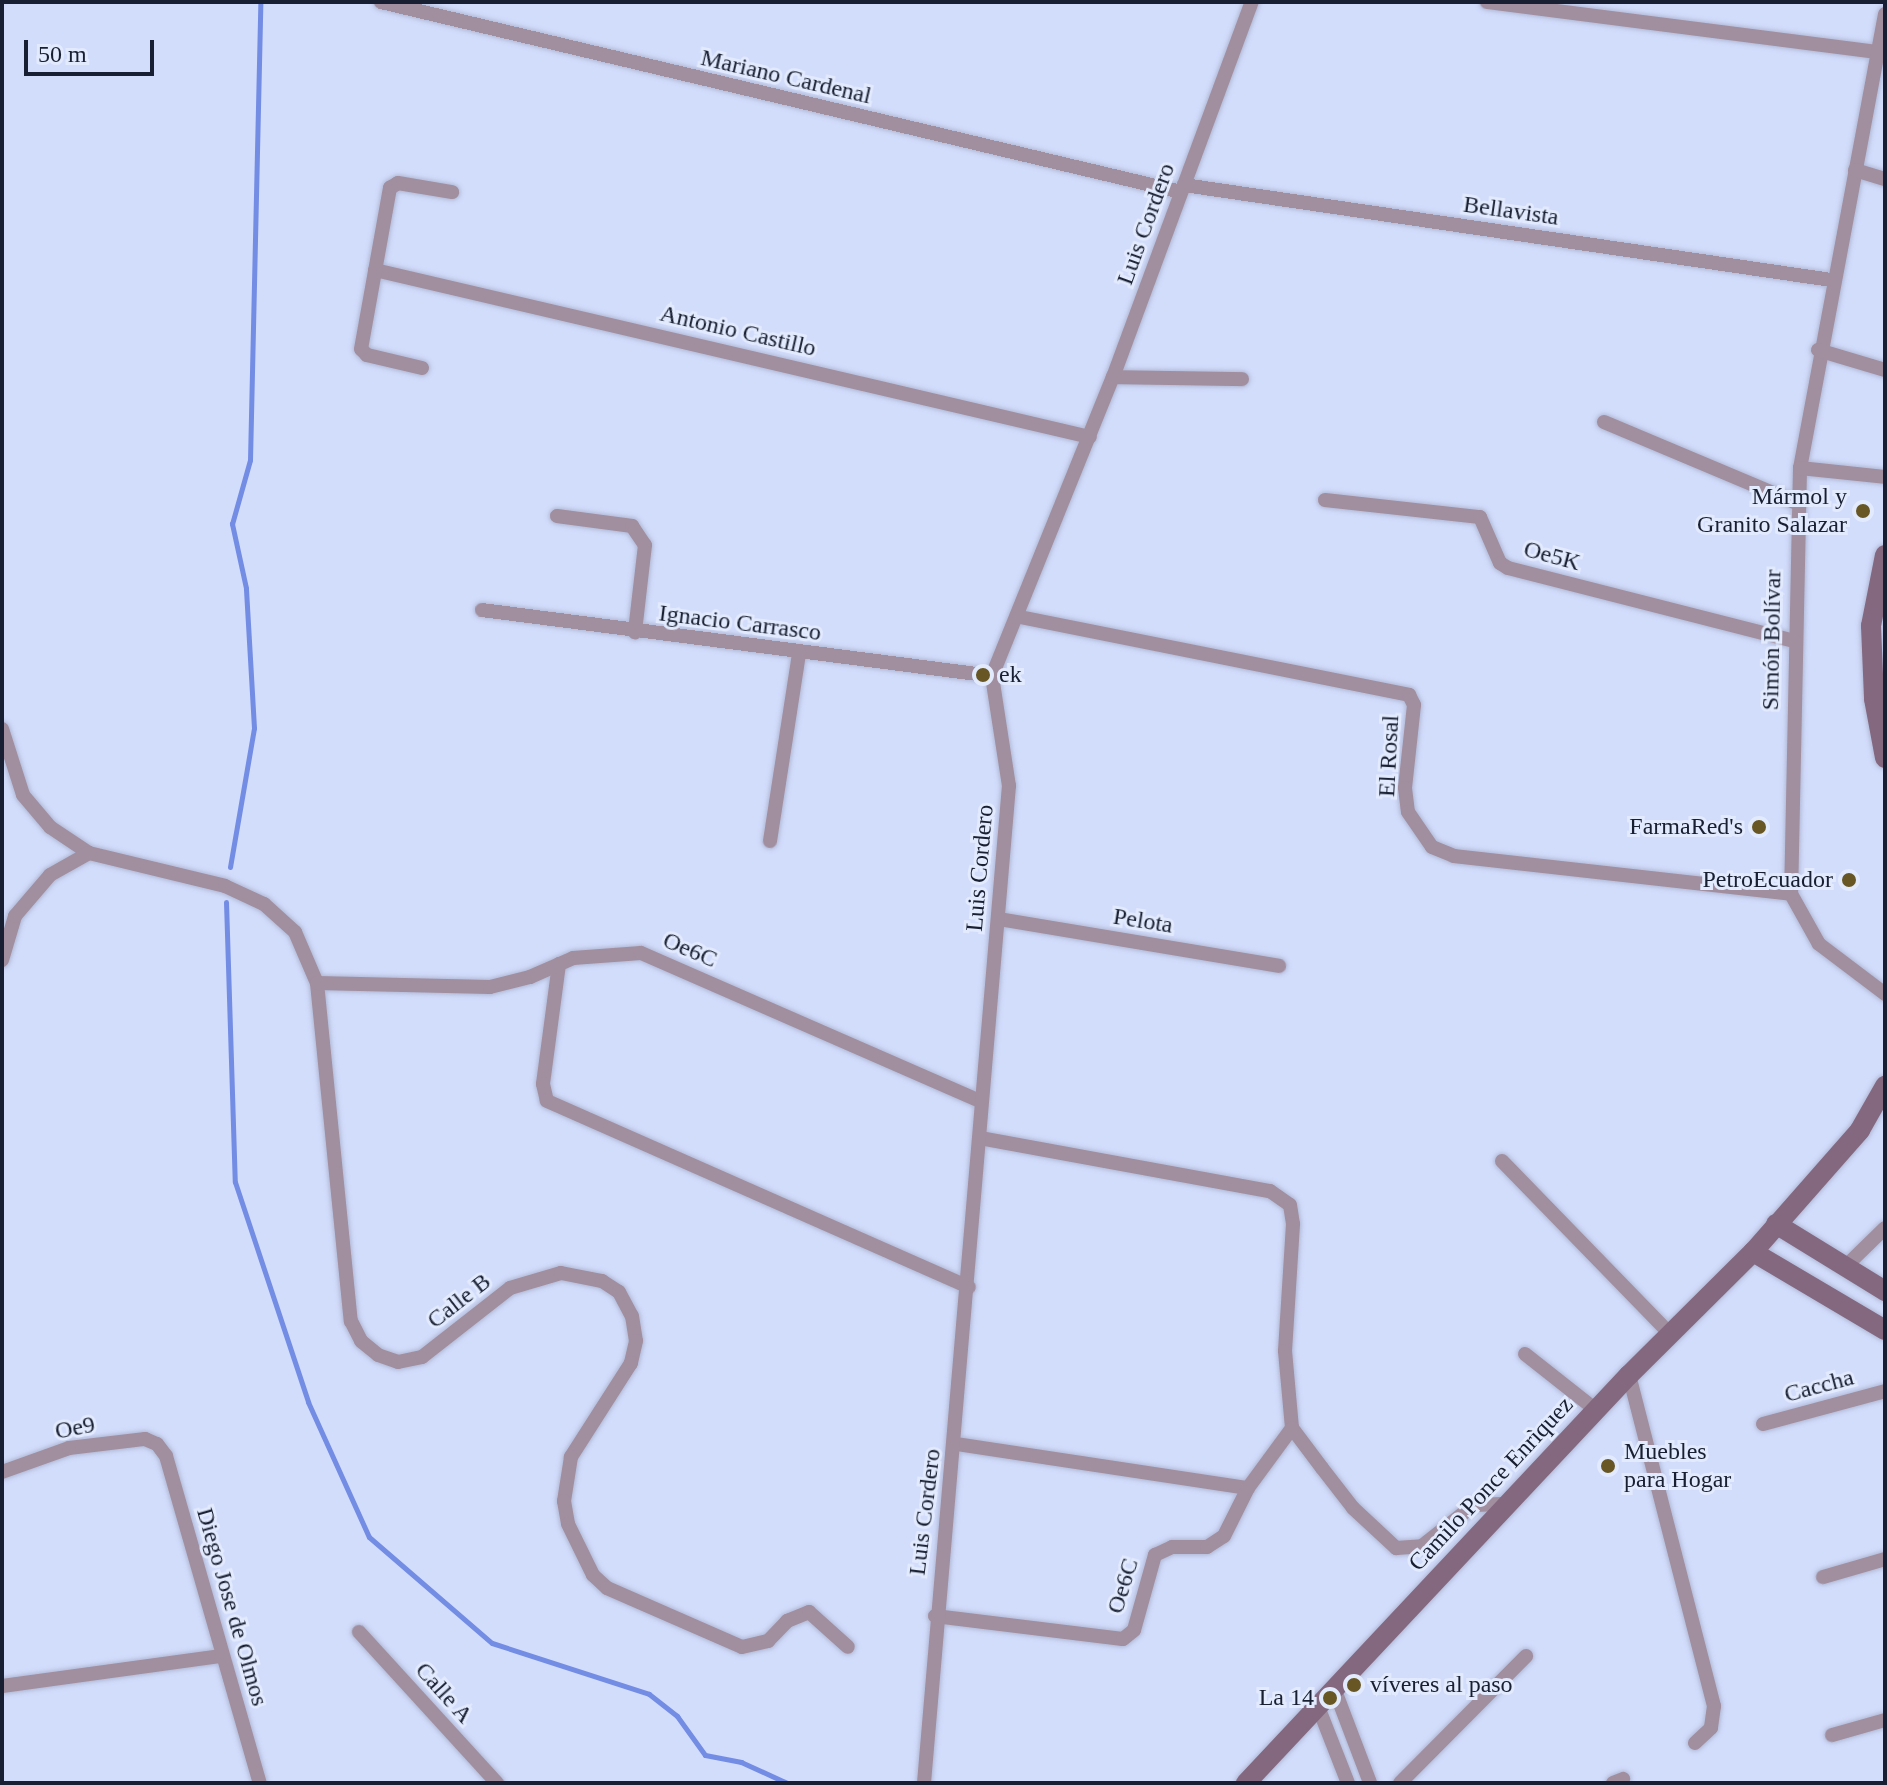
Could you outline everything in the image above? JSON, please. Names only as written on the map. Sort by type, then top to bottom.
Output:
[{"type":"main road","points":[[1885,555],[1875,590],[1871,651],[1885,758]]},
{"type":"main road","name":"Camilo Ponce Enrìquez","points":[[1246,1783],[1629,1375],[1753,1252],[1860,1130],[1885,1086]]},
{"type":"main road","points":[[1776,1224],[1885,1291]]},
{"type":"main road","points":[[1753,1252],[1885,1330]]},
{"type":"street","name":"Luis Cordero","points":[[924,1783],[935,1616],[956,1444],[980,1138],[980,1101],[1009,786],[992,676],[1020,617],[1090,437],[1252,2]]},
{"type":"street","points":[[1487,2],[1880,52]]},
{"type":"street","name":"Mariano Cardenal","points":[[381,3],[1183,188]]},
{"type":"street","name":"Simón Bolívar","points":[[1885,14],[1879,92],[1855,170],[1831,280],[1800,468],[1791,894],[1819,944],[1885,994]]},
{"type":"street","points":[[1855,170],[1885,179]]},
{"type":"street","points":[[422,368],[367,355],[361,349],[390,188],[398,183],[452,192]]},
{"type":"street","name":"Bellavista","points":[[1183,188],[1831,280]]},
{"type":"street","name":"Antonio Castillo","points":[[375,270],[1090,437]]},
{"type":"street","points":[[1818,350],[1885,370]]},
{"type":"street","points":[[1113,377],[1242,379]]},
{"type":"street","points":[[1604,422],[1797,503]]},
{"type":"street","points":[[1800,468],[1885,477]]},
{"type":"street","name":"Oe5K","points":[[1325,500],[1480,517],[1500,563],[1508,568],[1794,641]]},
{"type":"street","points":[[557,516],[632,526],[645,545],[635,632]]},
{"type":"street","name":"Ignacio Carrasco","points":[[482,610],[992,676]]},
{"type":"street","name":"El Rosal","points":[[1020,617],[1409,695],[1414,705],[1405,788],[1408,812],[1432,847],[1454,856],[1791,894]]},
{"type":"street","points":[[770,841],[799,653]]},
{"type":"street","name":"Calle B","points":[[2,729],[23,795],[50,827],[89,853],[225,886],[264,904],[295,932],[317,983],[351,1321],[361,1341],[378,1355],[398,1362],[422,1357],[510,1288],[533,1279],[583,1274],[611,1286],[632,1316],[636,1341],[631,1363],[571,1457],[564,1501],[568,1524],[593,1575],[607,1588],[742,1647],[768,1641],[787,1621],[809,1612],[848,1647]]},
{"type":"street","points":[[2,960],[15,916],[50,875],[89,853]]},
{"type":"street","name":"Pelota","points":[[999,919],[1279,966]]},
{"type":"street","name":"Oe6C","points":[[317,983],[490,987],[603,953],[641,953],[671,963],[980,1101]]},
{"type":"street","points":[[559,964],[543,1084],[547,1101],[969,1287]]},
{"type":"street","points":[[980,1138],[1270,1191],[1290,1205],[1285,1351],[1292,1428],[1353,1508],[1396,1548],[1422,1546],[1474,1505],[1508,1504]]},
{"type":"street","points":[[1502,1161],[1670,1334]]},
{"type":"street","points":[[1846,1266],[1885,1228]]},
{"type":"street","points":[[1525,1354],[1596,1410]]},
{"type":"street","points":[[1629,1375],[1714,1706],[1711,1728],[1695,1743]]},
{"type":"street","name":"Caccha","points":[[1763,1424],[1885,1391]]},
{"type":"street","name":"Oe6C","points":[[935,1616],[1123,1639],[1134,1630],[1155,1555],[1172,1547],[1207,1547],[1224,1536],[1248,1488],[1292,1428]]},
{"type":"street","name":"Oe9","points":[[2,1472],[69,1448],[145,1439],[157,1444]]},
{"type":"street","name":"Diego Jose de Olmos","points":[[157,1444],[166,1456],[260,1783]]},
{"type":"street","points":[[956,1444],[1248,1488]]},
{"type":"street","points":[[1823,1577],[1885,1559]]},
{"type":"street","name":"Calle A","points":[[359,1632],[497,1783]]},
{"type":"street","points":[[2,1686],[222,1656]]},
{"type":"street","points":[[1400,1783],[1526,1656]]},
{"type":"street","points":[[1334,1688],[1370,1783]]},
{"type":"street","points":[[1317,1704],[1348,1783]]},
{"type":"street","points":[[1832,1735],[1885,1720]]},
{"type":"waterway","points":[[230,867],[254,728],[246,588],[232,524],[250,460],[260,2]]},
{"type":"waterway","points":[[226,902],[235,1182],[308,1402],[369,1537],[492,1643],[649,1694],[677,1716],[705,1755],[741,1762],[787,1783]]},
{"type":"place","name":"Mármol y Granito Salazar","points":[[1863,511]]},
{"type":"place","name":"ek","points":[[983,675]]},
{"type":"place","name":"FarmaRed's","points":[[1759,827]]},
{"type":"place","name":"PetroEcuador","points":[[1849,880]]},
{"type":"place","name":"Muebles para Hogar","points":[[1608,1466]]},
{"type":"place","name":"víveres al paso","points":[[1354,1685]]},
{"type":"place","name":"La 14","points":[[1330,1698]]}]
